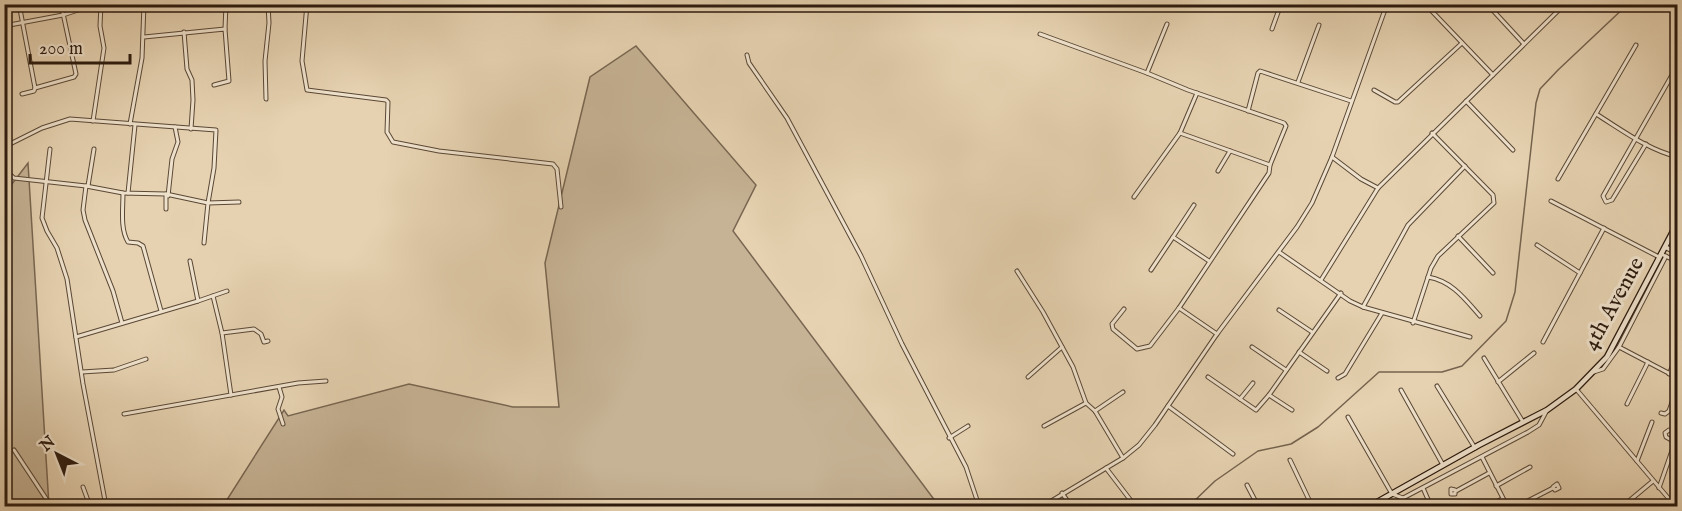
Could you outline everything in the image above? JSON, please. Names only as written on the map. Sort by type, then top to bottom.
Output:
[{"type":"main road","name":"4th Avenue","points":[[1370,507],[1547,410],[1576,389],[1607,357],[1662,256],[1677,222]]},
{"type":"street","points":[[19,4],[35,88]]},
{"type":"street","points":[[22,94],[74,77],[76,74],[61,4]]},
{"type":"street","points":[[4,26],[63,15],[96,4]]},
{"type":"street","points":[[93,121],[104,48],[100,26],[101,4]]},
{"type":"street","points":[[130,124],[144,37],[144,4]]},
{"type":"street","points":[[214,85],[229,81],[225,29],[226,4]]},
{"type":"street","points":[[266,99],[268,4]]},
{"type":"street","points":[[307,4],[302,61],[307,90],[386,100],[388,102],[387,132],[393,142],[439,151],[553,164],[557,169],[561,207]]},
{"type":"street","points":[[1272,29],[1281,4]]},
{"type":"street","points":[[1425,4],[1492,75]]},
{"type":"street","points":[[1487,4],[1524,44]]},
{"type":"street","points":[[1493,10],[1498,4]]},
{"type":"street","points":[[1321,279],[1378,188],[1564,4]]},
{"type":"street","points":[[1043,507],[1123,458],[1139,445],[1217,334],[1280,252],[1312,203],[1332,157],[1387,5]]},
{"type":"street","points":[[1147,73],[1167,24]]},
{"type":"street","points":[[1298,82],[1319,25]]},
{"type":"street","points":[[144,37],[225,29]]},
{"type":"street","points":[[184,32],[188,69],[192,80],[191,129]]},
{"type":"street","points":[[1040,34],[1285,124],[1269,173],[1179,308],[1150,346],[1137,348],[1112,326],[1124,309]]},
{"type":"street","points":[[1374,90],[1398,102],[1462,42]]},
{"type":"street","points":[[1558,179],[1636,45]]},
{"type":"street","points":[[747,56],[749,63],[787,118],[861,256],[966,467],[979,507]]},
{"type":"street","points":[[1646,144],[1612,200],[1606,202],[1603,196],[1676,68]]},
{"type":"street","points":[[1248,111],[1260,70],[1351,101]]},
{"type":"street","points":[[1134,198],[1180,133],[1197,93]]},
{"type":"street","points":[[1466,101],[1513,150]]},
{"type":"street","points":[[1596,114],[1646,144],[1667,155],[1677,157]]},
{"type":"street","points":[[4,147],[42,128],[70,119],[216,130],[214,168],[204,243]]},
{"type":"street","points":[[135,125],[123,220],[128,242],[143,246],[161,311]]},
{"type":"street","points":[[166,209],[172,159],[178,142],[175,127]]},
{"type":"street","points":[[4,132],[10,144]]},
{"type":"street","points":[[1180,133],[1270,165]]},
{"type":"street","points":[[1413,323],[1428,277],[1438,256],[1494,203],[1493,195],[1432,133]]},
{"type":"street","points":[[50,149],[42,218],[57,248],[67,279],[106,507]]},
{"type":"street","points":[[94,149],[83,210],[113,291],[122,323]]},
{"type":"street","points":[[1218,171],[1230,151]]},
{"type":"street","points":[[1332,157],[1361,179],[1378,188]]},
{"type":"street","points":[[1363,307],[1408,225],[1465,166]]},
{"type":"street","points":[[4,169],[14,178],[87,186],[125,193],[167,195],[208,203],[239,202]]},
{"type":"street","points":[[1551,201],[1677,262]]},
{"type":"street","points":[[1151,270],[1194,205]]},
{"type":"street","points":[[1543,342],[1604,228]]},
{"type":"street","points":[[1677,235],[1677,243]]},
{"type":"street","points":[[1458,236],[1493,273]]},
{"type":"street","points":[[1173,237],[1209,261]]},
{"type":"street","points":[[1537,245],[1580,273]]},
{"type":"street","points":[[1665,247],[1677,254]]},
{"type":"street","points":[[1280,252],[1350,301],[1363,307],[1413,323],[1470,337]]},
{"type":"street","points":[[1592,372],[1603,369],[1619,347],[1662,256]]},
{"type":"street","points":[[190,261],[198,300]]},
{"type":"street","points":[[1017,271],[1073,367],[1086,403],[1095,411],[1123,458]]},
{"type":"street","points":[[1428,277],[1439,278],[1451,285],[1480,316]]},
{"type":"street","points":[[76,337],[227,291]]},
{"type":"street","points":[[1208,377],[1256,410],[1341,293]]},
{"type":"street","points":[[213,296],[222,333],[231,395]]},
{"type":"street","points":[[1673,309],[1677,297]]},
{"type":"street","points":[[1179,308],[1217,334]]},
{"type":"street","points":[[1279,310],[1313,333]]},
{"type":"street","points":[[1338,378],[1345,374],[1382,313]]},
{"type":"street","points":[[222,333],[254,329],[261,334],[264,342],[268,341]]},
{"type":"street","points":[[1252,346],[1286,370]]},
{"type":"street","points":[[1028,377],[1062,347]]},
{"type":"street","points":[[1619,347],[1677,378]]},
{"type":"street","points":[[1299,352],[1327,371]]},
{"type":"street","points":[[1498,382],[1534,352]]},
{"type":"street","points":[[1669,374],[1677,354]]},
{"type":"street","points":[[1484,358],[1524,423]]},
{"type":"street","points":[[82,372],[114,370],[146,359]]},
{"type":"street","points":[[1628,404],[1648,363]]},
{"type":"street","points":[[124,414],[326,381]]},
{"type":"street","points":[[1240,399],[1253,383]]},
{"type":"street","points":[[1661,413],[1665,414],[1669,411],[1677,385]]},
{"type":"street","points":[[1437,386],[1475,448]]},
{"type":"street","points":[[279,387],[282,398],[278,409],[283,424]]},
{"type":"street","points":[[1576,389],[1675,507]]},
{"type":"street","points":[[1401,390],[1443,465]]},
{"type":"street","points":[[1095,411],[1123,392]]},
{"type":"street","points":[[1269,395],[1292,410]]},
{"type":"street","points":[[1044,426],[1086,403]]},
{"type":"street","points":[[1168,406],[1233,454]]},
{"type":"street","points":[[1388,507],[1534,429],[1541,423],[1547,410]]},
{"type":"street","points":[[1348,417],[1392,494],[1404,498]]},
{"type":"street","points":[[1637,461],[1652,422]]},
{"type":"street","points":[[950,438],[968,426]]},
{"type":"street","points":[[1659,488],[1676,441],[1666,437],[1665,433],[1669,430],[1677,433]]},
{"type":"street","points":[[14,450],[51,507]]},
{"type":"street","points":[[1482,457],[1507,507]]},
{"type":"street","points":[[1290,460],[1312,507]]},
{"type":"street","points":[[1496,486],[1530,467]]},
{"type":"street","points":[[1106,468],[1135,507]]},
{"type":"street","points":[[1456,491],[1489,473]]},
{"type":"street","points":[[1623,507],[1653,481]]},
{"type":"street","points":[[1247,485],[1258,507]]},
{"type":"street","points":[[83,487],[90,507]]},
{"type":"street","points":[[1423,488],[1430,504]]},
{"type":"street","points":[[1518,507],[1553,488]]},
{"type":"street","points":[[1062,494],[1071,507]]},
{"type":"street","points":[[1489,507],[1502,499]]},
{"type":"shaded area","points":[[636,46],[756,185],[733,231],[939,506],[223,506],[284,410],[288,416],[409,384],[513,407],[559,407],[545,263],[590,77]]},
{"type":"shaded area","points":[[28,163],[49,506],[5,506],[5,193]]},
{"type":"waterway","points":[[1189,506],[1215,481],[1258,451],[1291,444],[1318,427],[1379,372],[1442,372],[1462,366],[1506,321],[1515,292],[1536,103],[1540,89],[1628,4]]}]
